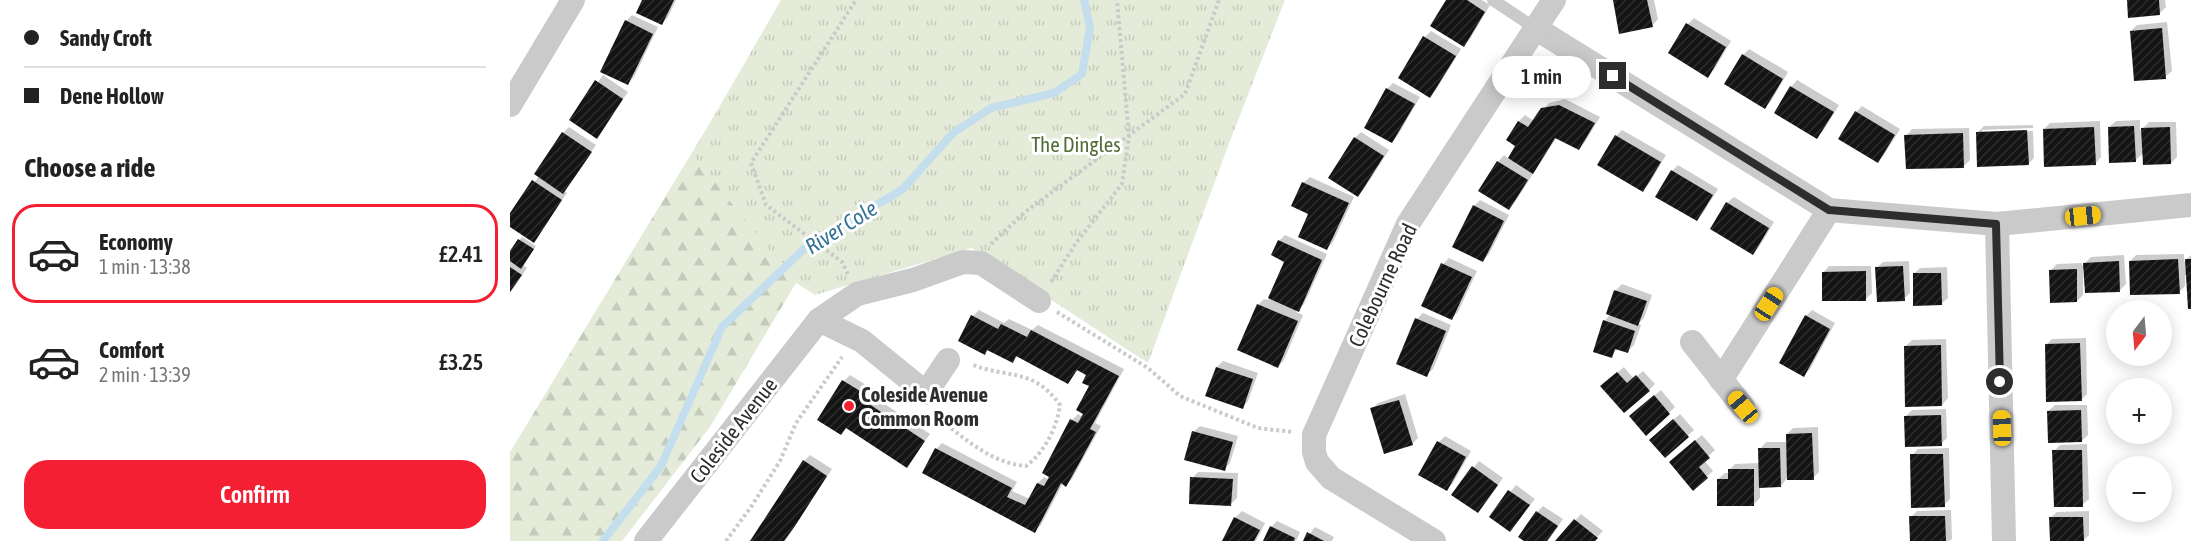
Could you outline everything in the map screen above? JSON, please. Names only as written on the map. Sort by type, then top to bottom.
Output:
[{"type":"street","points":[[510,105],[573,0]]},
{"type":"street","name":"Colebourne Road","points":[[1314,435],[1408,224],[1554,0]]},
{"type":"street","points":[[1535,28],[1829,210],[1996,224],[2191,205]]},
{"type":"street","points":[[1721,380],[1829,210]]},
{"type":"street","points":[[1996,224],[2004,541]]},
{"type":"street","points":[[963,262],[981,263],[1039,302]]},
{"type":"street","name":"Coleside Avenue","points":[[646,541],[819,320],[857,294],[913,280],[963,262]]},
{"type":"street","points":[[819,320],[862,341],[927,393],[948,360]]},
{"type":"street","points":[[1692,342],[1743,407]]},
{"type":"street","points":[[1314,435],[1314,452],[1317,462],[1331,478],[1434,541]]},
{"type":"lane","points":[[1493,0],[1535,28]]},
{"type":"path","points":[[843,262],[766,205],[751,164],[856,0]]},
{"type":"path","points":[[1117,0],[1129,136],[1122,184],[1076,243],[1039,302],[1148,368],[1180,396],[1258,428],[1314,435]]},
{"type":"path","points":[[963,262],[984,251],[1024,212],[1185,94],[1219,0]]},
{"type":"path","points":[[726,541],[752,507],[780,461],[796,423],[855,338]]},
{"type":"path","points":[[927,393],[919,405],[982,452],[1014,465],[1026,466],[1034,460],[1046,443],[1058,420],[1060,405],[1042,385],[1027,376],[973,365],[951,351],[948,360]]},
{"type":"green space","name":"The Dingles","points":[[781,0],[1285,0],[1148,363],[972,248],[815,295],[796,283],[692,154]]},
{"type":"green space","points":[[806,93],[1148,363],[972,248],[950,229],[796,283],[710,427],[622,541],[510,541],[510,452],[727,95]]},
{"type":"building","points":[[642,0],[674,0],[662,25],[636,13]]},
{"type":"building","points":[[1446,0],[1467,0],[1485,12],[1464,47],[1430,26]]},
{"type":"building","points":[[1613,0],[1647,0],[1653,27],[1619,34]]},
{"type":"building","points":[[2127,0],[2159,0],[2160,15],[2128,18]]},
{"type":"building","points":[[625,20],[653,34],[628,85],[600,72]]},
{"type":"building","points":[[1686,23],[1726,47],[1708,78],[1668,53]]},
{"type":"building","points":[[2162,28],[2166,79],[2134,81],[2130,31]]},
{"type":"building","points":[[1423,36],[1456,56],[1430,98],[1398,78]]},
{"type":"building","points":[[1742,54],[1783,79],[1765,109],[1724,84]]},
{"type":"building","points":[[595,80],[623,99],[597,139],[569,120]]},
{"type":"building","points":[[1790,86],[1834,112],[1817,139],[1774,113]]},
{"type":"building","points":[[1386,88],[1415,104],[1392,143],[1364,128]]},
{"type":"building","points":[[1559,105],[1595,123],[1579,150],[1555,138],[1533,174],[1508,158],[1515,146],[1506,140],[1518,121],[1528,127],[1541,108]]},
{"type":"building","points":[[1855,111],[1895,135],[1878,163],[1838,139]]},
{"type":"building","points":[[2134,126],[2136,162],[2109,163],[2108,127]]},
{"type":"building","points":[[2094,127],[2096,165],[2044,167],[2043,129]]},
{"type":"building","points":[[2170,127],[2171,164],[2143,165],[2141,128]]},
{"type":"building","points":[[2027,130],[2029,165],[1977,167],[1976,132]]},
{"type":"building","points":[[562,132],[592,152],[563,194],[534,174]]},
{"type":"building","points":[[1963,133],[1964,168],[1906,169],[1904,135]]},
{"type":"building","points":[[1615,135],[1661,162],[1643,192],[1597,165]]},
{"type":"building","points":[[1354,137],[1384,156],[1358,197],[1328,178]]},
{"type":"building","points":[[1497,161],[1528,180],[1509,210],[1478,191]]},
{"type":"building","points":[[1671,170],[1713,195],[1697,221],[1655,197]]},
{"type":"building","points":[[532,180],[562,200],[534,243],[510,227],[510,213]]},
{"type":"building","points":[[1302,182],[1349,203],[1327,250],[1298,237],[1308,214],[1291,206]]},
{"type":"building","points":[[1726,202],[1769,228],[1753,255],[1710,229]]},
{"type":"building","points":[[1473,205],[1504,221],[1483,262],[1452,247]]},
{"type":"building","points":[[518,239],[534,249],[521,269],[510,261],[510,251]]},
{"type":"building","points":[[1278,240],[1322,260],[1299,312],[1268,298],[1284,262],[1271,255]]},
{"type":"building","points":[[2178,259],[2180,294],[2130,295],[2129,261]]},
{"type":"building","points":[[2185,259],[2191,259],[2191,309],[2188,309]]},
{"type":"building","points":[[2119,261],[2120,292],[2085,293],[2083,263]]},
{"type":"building","points":[[1441,263],[1472,277],[1452,320],[1421,306]]},
{"type":"building","points":[[1903,266],[1905,301],[1877,302],[1875,267]]},
{"type":"building","points":[[510,267],[522,275],[510,292]]},
{"type":"building","points":[[2077,269],[2077,302],[2050,303],[2049,270]]},
{"type":"building","points":[[1866,271],[1866,301],[1822,301],[1822,272]]},
{"type":"building","points":[[1913,273],[1941,273],[1942,305],[1913,306]]},
{"type":"building","points":[[1614,290],[1647,301],[1638,326],[1606,314]]},
{"type":"building","points":[[1257,304],[1298,321],[1278,368],[1237,350]]},
{"type":"building","points":[[971,315],[998,329],[1001,324],[1027,337],[1031,330],[1119,376],[1090,429],[1096,432],[1066,487],[1061,483],[1035,533],[922,473],[935,448],[1012,488],[1007,497],[1025,505],[1037,483],[1044,486],[1049,477],[1042,473],[1070,419],[1078,423],[1083,414],[1076,410],[1089,386],[1082,383],[1086,375],[1077,370],[1068,384],[1016,356],[1013,363],[987,350],[985,355],[958,341]]},
{"type":"building","points":[[1805,315],[1830,329],[1804,377],[1779,363]]},
{"type":"building","points":[[1415,318],[1446,331],[1427,377],[1396,364]]},
{"type":"building","points":[[1603,320],[1635,331],[1628,353],[1615,349],[1612,358],[1593,352]]},
{"type":"building","points":[[2080,343],[2082,401],[2046,402],[2045,344]]},
{"type":"building","points":[[1941,345],[1942,406],[1905,407],[1904,346]]},
{"type":"building","points":[[1216,367],[1253,379],[1243,409],[1205,396]]},
{"type":"building","points":[[1617,372],[1627,383],[1636,375],[1650,391],[1624,413],[1600,386]]},
{"type":"building","points":[[842,380],[870,397],[866,402],[925,441],[907,468],[846,428],[841,435],[817,420]]},
{"type":"building","points":[[1654,395],[1670,414],[1646,436],[1629,416]]},
{"type":"building","points":[[1399,400],[1413,445],[1384,454],[1370,408]]},
{"type":"building","points":[[2081,410],[2082,442],[2048,443],[2047,411]]},
{"type":"building","points":[[1941,415],[1942,446],[1905,447],[1904,416]]},
{"type":"building","points":[[1673,419],[1689,437],[1665,458],[1649,440]]},
{"type":"building","points":[[1192,431],[1233,442],[1225,471],[1184,460]]},
{"type":"building","points":[[1812,433],[1814,480],[1787,480],[1786,434]]},
{"type":"building","points":[[1695,440],[1710,458],[1699,467],[1708,478],[1693,491],[1669,462]]},
{"type":"building","points":[[1437,441],[1466,457],[1447,491],[1418,475]]},
{"type":"building","points":[[1758,448],[1780,448],[1781,487],[1759,488]]},
{"type":"building","points":[[2052,450],[2082,450],[2083,507],[2054,507]]},
{"type":"building","points":[[1910,454],[1943,454],[1945,507],[1911,508]]},
{"type":"building","points":[[803,460],[827,476],[795,526],[784,541],[750,541]]},
{"type":"building","points":[[1472,466],[1498,485],[1478,513],[1451,495]]},
{"type":"building","points":[[1728,469],[1754,469],[1754,506],[1717,506],[1717,479],[1728,479]]},
{"type":"building","points":[[1190,477],[1233,479],[1231,506],[1189,504]]},
{"type":"building","points":[[1508,490],[1530,505],[1510,532],[1489,517]]},
{"type":"building","points":[[1536,511],[1558,526],[1547,541],[1524,541],[1518,537]]},
{"type":"building","points":[[1909,516],[1945,516],[1946,541],[1910,541]]},
{"type":"building","points":[[1234,517],[1260,530],[1254,541],[1222,541]]},
{"type":"building","points":[[2049,517],[2083,517],[2084,541],[2050,541]]},
{"type":"building","points":[[1574,519],[1598,538],[1595,541],[1555,541]]},
{"type":"building","points":[[1270,526],[1295,538],[1294,541],[1263,541]]},
{"type":"building","points":[[1307,532],[1324,541],[1303,541]]},
{"type":"waterway","name":"River Cole","points":[[603,541],[661,466],[722,327],[807,246],[903,189],[953,133],[991,108],[1054,93],[1082,74],[1090,27],[1084,0]]},
{"type":"place","name":"Coleside Avenue Common Room","points":[[849,406]]},
{"type":"route","points":[[1613,76],[1829,210],[1996,224],[2000,382]]}]
